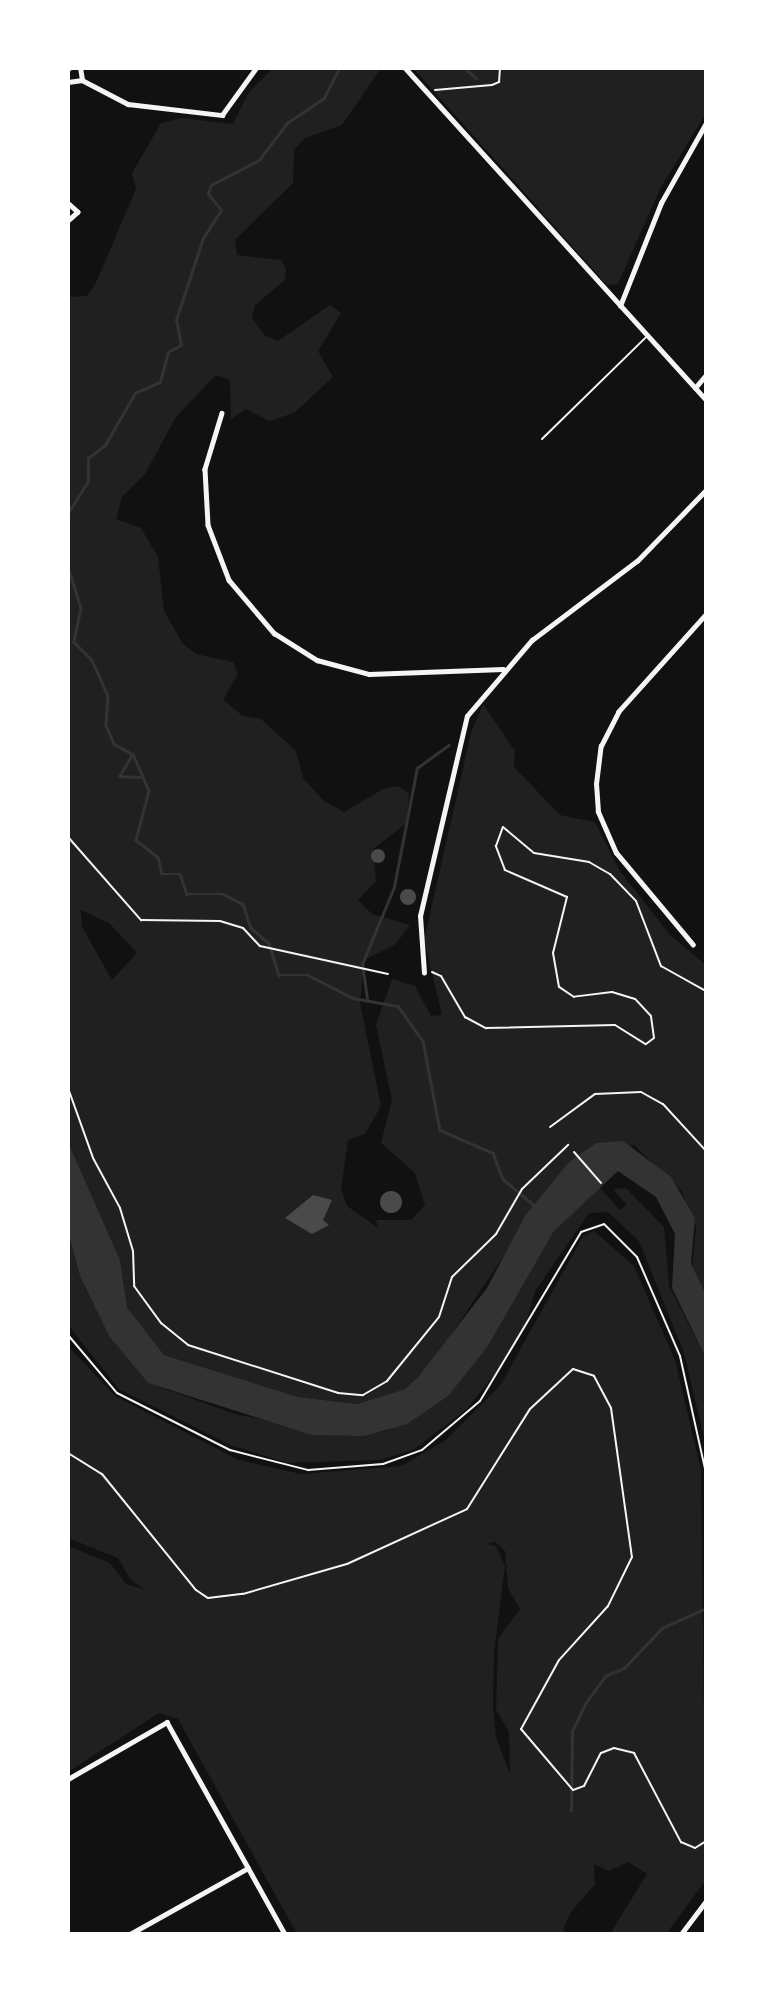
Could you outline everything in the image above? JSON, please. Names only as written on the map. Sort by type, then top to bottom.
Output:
[{"type":"street","points":[[80,68],[82,80]]},
{"type":"street","points":[[68,82],[82,80],[128,104],[226,114],[257,68]]},
{"type":"street","points":[[405,68],[706,400]]},
{"type":"street","points":[[620,307],[660,203],[706,123]]},
{"type":"street","points":[[68,203],[78,212],[68,221]]},
{"type":"street","points":[[695,388],[706,375]]},
{"type":"street","points":[[222,413],[205,469],[208,525],[229,580],[274,633],[317,660],[369,674],[503,669]]},
{"type":"street","points":[[424,973],[420,916],[461,731],[503,669],[551,624],[646,554],[706,490]]},
{"type":"street","points":[[693,945],[616,853],[598,812],[596,784],[601,746],[618,712],[706,614]]},
{"type":"street","points":[[68,1779],[167,1722],[285,1934]]},
{"type":"street","points":[[130,1934],[248,1868]]},
{"type":"street","points":[[681,1934],[706,1901]]},
{"type":"lane","points":[[542,439],[647,336]]},
{"type":"path","points":[[429,95],[445,85],[492,85],[499,82],[500,68]]},
{"type":"path","points":[[675,68],[689,68]]},
{"type":"path","points":[[424,973],[441,976],[465,1017],[486,1028],[615,1025],[646,1044],[653,1041],[651,1017],[639,1001],[612,992],[568,996],[555,981],[554,944],[567,897],[505,870],[496,846],[506,827],[534,853],[589,862],[621,883],[636,901],[639,922],[661,966],[706,991]]},
{"type":"path","points":[[68,837],[99,867],[108,888],[128,899],[137,918],[220,921],[243,928],[266,947],[388,974]]},
{"type":"path","points":[[68,1088],[93,1158],[120,1208],[133,1251],[134,1286],[161,1323],[188,1345],[323,1391],[363,1395],[387,1381],[439,1317],[452,1277],[496,1234],[522,1189],[568,1145]]},
{"type":"path","points":[[550,1127],[595,1094],[641,1092],[663,1104],[706,1151]]},
{"type":"path","points":[[574,1153],[601,1183]]},
{"type":"path","points":[[68,1335],[117,1393],[230,1450],[308,1470],[383,1464],[422,1450],[480,1401],[581,1233],[604,1224],[637,1257],[680,1356],[706,1473]]},
{"type":"path","points":[[68,1453],[102,1474],[196,1590],[208,1598],[235,1596],[336,1568],[467,1509],[530,1409],[573,1369],[594,1376],[611,1408],[632,1557],[608,1606],[563,1653],[521,1726],[568,1788],[573,1790],[584,1786],[601,1753],[628,1749],[681,1842],[695,1848],[706,1841]]},
{"type":"shaded area","points":[[273,68],[381,68],[342,125],[305,138],[294,150],[293,183],[235,240],[237,255],[281,260],[286,269],[285,280],[255,305],[252,318],[264,335],[278,341],[330,305],[341,313],[318,351],[333,377],[294,413],[269,421],[246,409],[231,419],[230,380],[216,375],[176,417],[145,474],[122,497],[116,519],[141,528],[158,557],[164,611],[183,644],[196,654],[233,662],[238,674],[223,700],[243,716],[261,719],[296,751],[303,778],[324,801],[344,812],[383,789],[398,786],[409,794],[407,823],[373,849],[376,881],[358,900],[372,914],[410,925],[395,945],[364,960],[360,1003],[381,1106],[365,1134],[348,1140],[341,1189],[347,1206],[378,1228],[376,1220],[411,1220],[425,1205],[415,1173],[381,1143],[392,1100],[376,1025],[392,979],[415,986],[431,1016],[442,1015],[424,940],[471,733],[483,704],[515,751],[514,767],[560,815],[595,822],[620,871],[670,935],[706,965],[706,1295],[692,1270],[696,1226],[681,1190],[634,1145],[554,1180],[433,1362],[405,1389],[357,1404],[298,1397],[164,1355],[127,1307],[120,1260],[68,1142],[68,297],[87,296],[95,285],[136,189],[132,173],[161,123],[181,118],[233,124],[249,92]],"holes":[[[81,910],[109,923],[137,953],[112,980],[82,927]]]},
{"type":"shaded area","points":[[413,68],[706,68],[706,113],[660,189],[618,284],[607,285]]},
{"type":"shaded area","points":[[623,1141],[671,1177],[695,1218],[691,1264],[706,1295],[706,1358],[672,1288],[675,1234],[656,1197],[618,1171],[554,1231],[488,1346],[448,1396],[407,1424],[365,1436],[312,1435],[148,1383],[109,1336],[80,1276],[68,1232],[68,1142],[120,1260],[127,1307],[164,1355],[298,1397],[357,1404],[405,1389],[419,1376],[487,1288],[525,1216],[568,1163],[596,1143]]},
{"type":"shaded area","points":[[598,1186],[620,1210],[627,1205],[613,1189],[626,1188],[664,1227],[669,1286],[706,1358],[706,1446],[684,1353],[639,1241],[608,1212],[589,1213],[535,1291],[527,1321],[498,1370],[467,1409],[413,1450],[380,1460],[288,1463],[230,1445],[119,1389],[68,1325],[68,1232],[80,1276],[109,1336],[148,1383],[238,1415],[365,1436],[385,1431],[434,1406],[463,1375],[488,1346],[554,1231]]},
{"type":"shaded area","points":[[594,1231],[634,1266],[675,1360],[701,1470],[706,1880],[666,1934],[610,1934],[647,1874],[628,1862],[609,1871],[594,1864],[595,1884],[571,1912],[563,1929],[567,1934],[297,1934],[178,1719],[159,1713],[68,1772],[68,1546],[110,1563],[126,1584],[145,1590],[130,1579],[118,1558],[68,1538],[68,1346],[115,1396],[239,1460],[301,1474],[401,1466],[446,1440],[500,1386],[583,1236]],"holes":[[[495,1542],[505,1551],[508,1588],[520,1609],[498,1639],[496,1710],[509,1732],[510,1774],[496,1737],[493,1706],[494,1653],[505,1566],[496,1546],[486,1544]]]},
{"type":"building","points":[[378,849],[383,851],[383,861],[378,863],[373,861],[371,856],[373,851]]},
{"type":"building","points":[[408,889],[414,891],[414,903],[408,905],[402,903],[400,897],[402,891]]},
{"type":"building","points":[[391,1191],[399,1194],[402,1202],[399,1210],[391,1213],[383,1210],[380,1202],[383,1194]]},
{"type":"building","points":[[313,1195],[332,1200],[323,1220],[329,1225],[312,1234],[285,1218]]},
{"type":"waterway","points":[[68,513],[88,481],[88,458],[105,445],[135,393],[160,382],[168,352],[181,345],[176,320],[203,238],[221,210],[208,194],[211,185],[259,160],[287,123],[324,98],[339,68]]},
{"type":"waterway","points":[[465,68],[476,78]]},
{"type":"waterway","points":[[68,567],[81,608],[74,642],[92,660],[108,696],[106,725],[114,744],[133,754],[149,791],[136,840],[158,857],[162,874],[180,874],[187,894],[223,894],[243,904],[251,928],[269,943],[279,975],[308,975],[353,998],[398,1006],[423,1041],[440,1130],[493,1153],[503,1179],[535,1206]]},
{"type":"waterway","points":[[367,999],[362,964],[394,887],[417,768],[449,745]]},
{"type":"waterway","points":[[133,754],[120,776],[141,777]]},
{"type":"waterway","points":[[571,1811],[572,1731],[585,1704],[605,1676],[624,1668],[662,1628],[702,1610]]}]
